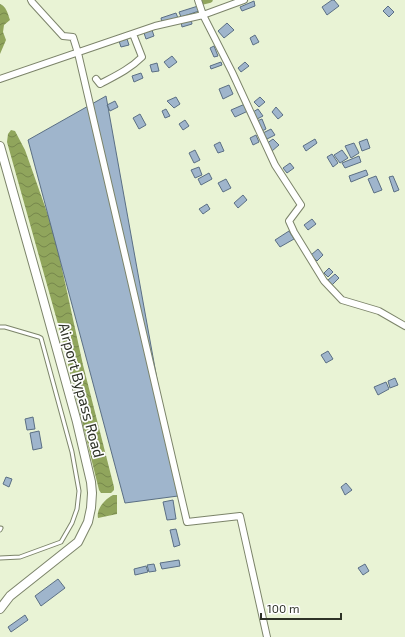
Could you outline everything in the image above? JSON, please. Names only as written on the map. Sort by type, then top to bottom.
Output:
[{"type":"street","points":[[31,0],[63,36],[73,37],[78,53],[188,522],[240,516],[267,637]]},
{"type":"street","points":[[198,0],[203,15],[232,72],[275,165],[301,205],[289,221],[324,282],[342,300],[379,311],[405,326]]},
{"type":"street","points":[[0,79],[155,26],[203,15],[244,0]]},
{"type":"street","points":[[96,79],[100,84],[133,66],[142,57],[132,34]]},
{"type":"street","name":"Airport Bypass Road","points":[[0,146],[75,415],[91,482],[92,493],[88,522],[78,542],[10,596],[0,609]]},
{"type":"lane","points":[[0,327],[5,327],[41,338],[72,452],[79,491],[77,510],[72,523],[61,542],[20,557],[0,558]]},
{"type":"water","points":[[0,4],[5,8],[10,20],[4,25],[3,32],[6,40],[0,54]]},
{"type":"water","points":[[11,130],[15,131],[25,150],[54,232],[83,365],[114,487],[114,490],[111,493],[101,493],[99,490],[58,324],[7,142],[8,134]]},
{"type":"water","points":[[113,495],[117,495],[117,514],[98,518],[98,511],[107,499]]},
{"type":"building","points":[[334,0],[339,6],[327,15],[322,7]]},
{"type":"building","points":[[254,1],[255,6],[242,11],[240,7]]},
{"type":"building","points":[[198,6],[199,11],[181,17],[179,12]]},
{"type":"building","points":[[388,6],[394,12],[389,17],[383,11]]},
{"type":"building","points":[[176,13],[178,18],[162,23],[161,18]]},
{"type":"building","points":[[191,19],[192,24],[182,27],[181,22]]},
{"type":"building","points":[[227,23],[234,30],[224,38],[218,31]]},
{"type":"building","points":[[152,30],[154,36],[146,39],[144,33]]},
{"type":"building","points":[[255,35],[259,42],[253,45],[250,38]]},
{"type":"building","points":[[127,39],[129,45],[121,47],[119,41]]},
{"type":"building","points":[[214,46],[218,56],[214,57],[210,48]]},
{"type":"building","points":[[172,56],[177,62],[169,68],[164,62]]},
{"type":"building","points":[[221,62],[222,65],[211,69],[210,66]]},
{"type":"building","points":[[245,62],[249,66],[241,72],[238,68]]},
{"type":"building","points":[[157,63],[159,71],[152,72],[150,65]]},
{"type":"building","points":[[141,73],[143,78],[134,82],[132,76]]},
{"type":"building","points":[[229,85],[233,94],[223,99],[219,89]]},
{"type":"building","points":[[106,96],[178,496],[125,503],[28,140]]},
{"type":"building","points":[[176,97],[180,104],[174,108],[167,101]]},
{"type":"building","points":[[260,97],[265,102],[259,107],[254,102]]},
{"type":"building","points":[[115,101],[118,107],[110,111],[107,105]]},
{"type":"building","points":[[245,104],[248,111],[235,117],[231,110]]},
{"type":"building","points":[[276,107],[283,115],[278,119],[272,112]]},
{"type":"building","points":[[166,109],[170,116],[165,118],[162,111]]},
{"type":"building","points":[[258,109],[263,116],[257,119],[253,112]]},
{"type":"building","points":[[140,114],[146,125],[139,129],[133,118]]},
{"type":"building","points":[[262,119],[266,129],[262,131],[257,121]]},
{"type":"building","points":[[185,120],[189,126],[183,130],[179,124]]},
{"type":"building","points":[[271,129],[275,135],[267,139],[263,133]]},
{"type":"building","points":[[256,135],[259,142],[253,145],[250,138]]},
{"type":"building","points":[[273,139],[279,145],[272,151],[266,144]]},
{"type":"building","points":[[315,139],[317,143],[306,151],[303,146]]},
{"type":"building","points":[[367,139],[370,148],[362,151],[359,142]]},
{"type":"building","points":[[220,142],[224,151],[218,153],[214,145]]},
{"type":"building","points":[[354,143],[359,153],[351,158],[345,146]]},
{"type":"building","points":[[195,150],[200,160],[194,163],[189,153]]},
{"type":"building","points":[[342,150],[348,158],[340,163],[334,155]]},
{"type":"building","points":[[332,154],[338,163],[333,167],[327,157]]},
{"type":"building","points":[[359,156],[361,162],[345,168],[342,163]]},
{"type":"building","points":[[290,163],[294,168],[287,173],[283,168]]},
{"type":"building","points":[[199,167],[202,175],[195,178],[191,170]]},
{"type":"building","points":[[366,170],[368,175],[351,182],[349,176]]},
{"type":"building","points":[[209,173],[212,179],[201,185],[198,179]]},
{"type":"building","points":[[376,176],[382,190],[374,193],[368,179]]},
{"type":"building","points":[[393,176],[399,190],[394,192],[389,177]]},
{"type":"building","points":[[226,179],[231,188],[223,192],[218,183]]},
{"type":"building","points":[[243,195],[247,200],[238,208],[234,203]]},
{"type":"building","points":[[207,204],[210,209],[203,214],[199,209]]},
{"type":"building","points":[[312,219],[316,224],[308,230],[304,225]]},
{"type":"building","points":[[289,231],[294,239],[280,247],[275,240]]},
{"type":"building","points":[[318,249],[323,255],[317,261],[311,255]]},
{"type":"building","points":[[329,268],[333,272],[328,277],[324,273]]},
{"type":"building","points":[[335,274],[339,278],[332,285],[328,280]]},
{"type":"building","points":[[328,351],[333,359],[326,363],[321,355]]},
{"type":"building","points":[[395,378],[398,385],[390,388],[388,381]]},
{"type":"building","points":[[386,382],[389,389],[378,395],[374,387]]},
{"type":"building","points":[[33,417],[35,429],[27,430],[25,419]]},
{"type":"building","points":[[39,431],[42,448],[33,450],[30,433]]},
{"type":"building","points":[[6,477],[12,479],[9,487],[3,484]]},
{"type":"building","points":[[346,483],[352,490],[345,495],[341,487]]},
{"type":"building","points":[[173,500],[176,519],[167,520],[163,502]]},
{"type":"building","points":[[176,529],[180,545],[174,547],[170,530]]},
{"type":"building","points":[[179,560],[180,566],[162,569],[160,563]]},
{"type":"building","points":[[154,564],[156,571],[149,572],[147,565]]},
{"type":"building","points":[[365,564],[369,571],[363,575],[358,568]]},
{"type":"building","points":[[146,566],[148,572],[135,575],[134,569]]},
{"type":"building","points":[[58,579],[65,588],[41,606],[35,596]]},
{"type":"building","points":[[25,615],[28,620],[11,632],[8,627]]},
{"type":"waterway","points":[[202,2],[210,0]]}]
